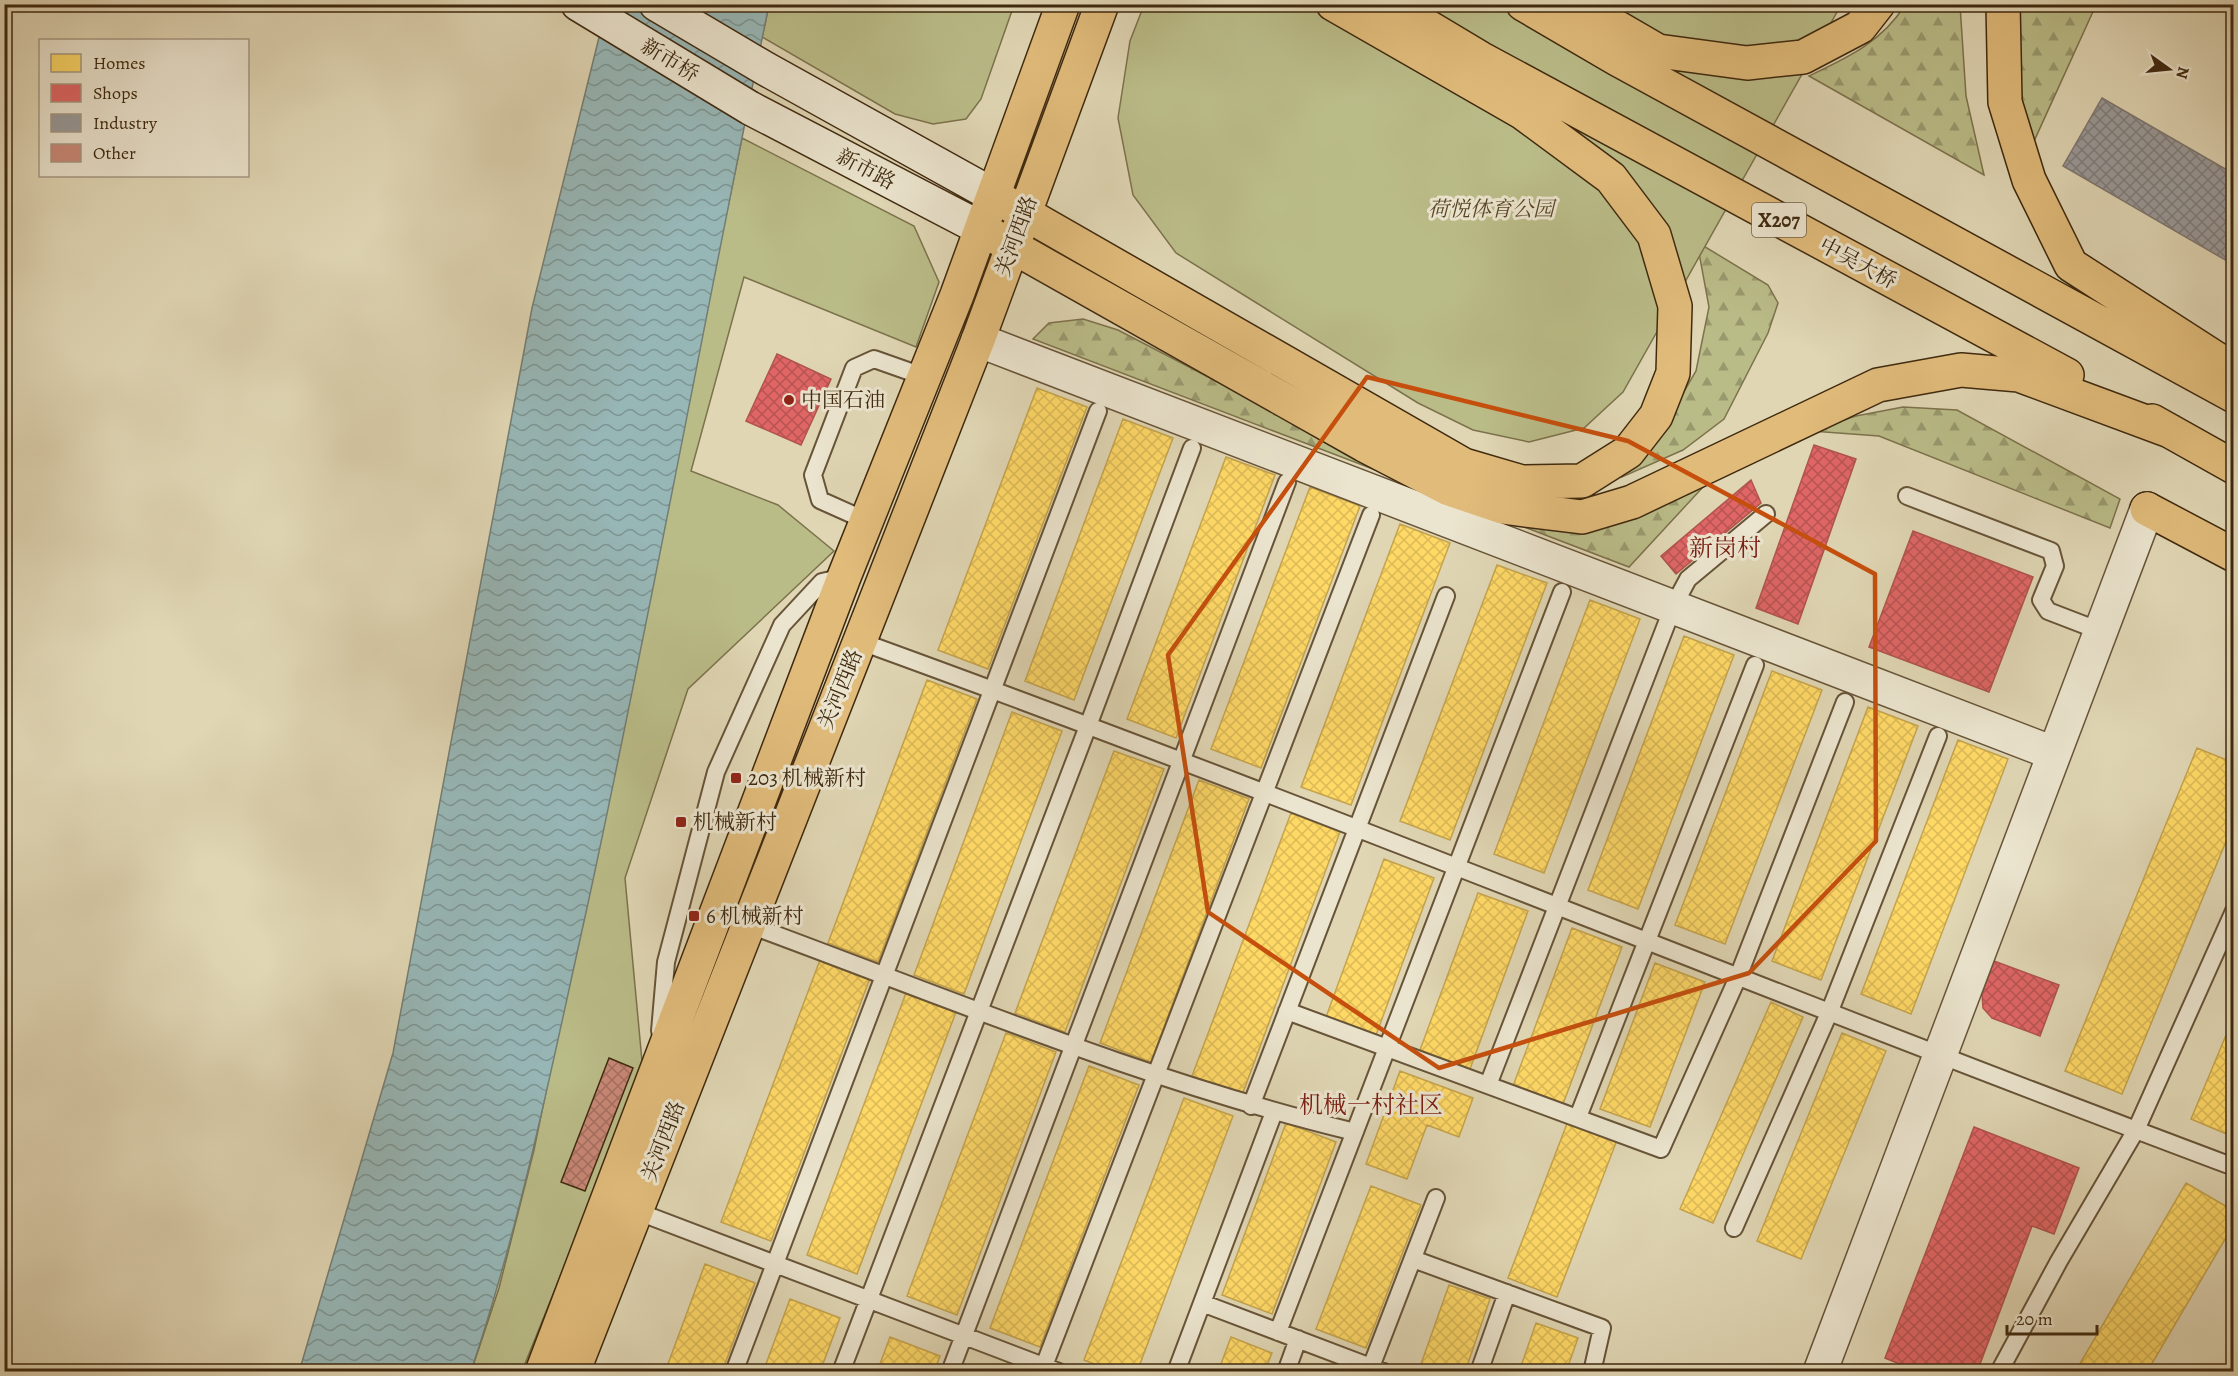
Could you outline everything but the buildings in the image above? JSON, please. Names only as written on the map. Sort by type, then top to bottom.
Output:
[{"type":"main road","name":"关河西路","points":[[542,1371],[844,577],[925,378],[982,229],[1063,4]]},
{"type":"main road","name":"关河西路","points":[[573,1371],[978,339],[1102,4]]},
{"type":"main road","points":[[993,195],[1464,465],[1522,482],[1582,481],[1628,452],[1656,416],[1673,373],[1675,306],[1654,235],[1611,178],[1523,113],[1333,4]]},
{"type":"main road","name":"中吴大桥","points":[[1390,4],[1480,58],[2170,431]]},
{"type":"main road","points":[[1523,4],[1617,59],[2223,377]]},
{"type":"main road","points":[[1577,4],[1658,51],[1747,63],[1803,57],[1860,27],[1878,4]]},
{"type":"main road","points":[[2003,4],[2005,102],[2029,180],[2071,265],[2223,377]]},
{"type":"main road","points":[[982,229],[1365,445],[1449,489],[1502,507],[1582,517],[1632,502],[1878,385],[1961,370],[2019,375],[2170,431]]},
{"type":"main road","name":"X207","points":[[2170,431],[2234,467]]},
{"type":"main road","points":[[2146,509],[2234,555]]},
{"type":"street","name":"新市桥","points":[[656,4],[766,69]]},
{"type":"street","name":"新市桥","points":[[584,8],[750,108]]},
{"type":"street","name":"新市路","points":[[766,69],[993,195]]},
{"type":"street","name":"新市路","points":[[750,108],[982,229]]},
{"type":"street","points":[[978,339],[2053,753]]},
{"type":"street","points":[[1820,1371],[2146,509]]},
{"type":"lane","points":[[867,521],[820,500],[813,475],[854,368],[874,359],[925,378]]},
{"type":"lane","points":[[734,1371],[1098,411]]},
{"type":"lane","points":[[841,1371],[1192,448]]},
{"type":"lane","points":[[950,1371],[1287,482]]},
{"type":"lane","points":[[1907,496],[2051,551],[2055,566],[2042,600],[2048,611],[2100,631]]},
{"type":"lane","points":[[1488,1085],[1673,607],[1688,579],[1766,514]]},
{"type":"lane","points":[[636,1211],[1052,1369],[1156,1075],[1371,515]]},
{"type":"lane","points":[[657,1073],[666,962],[716,772],[782,625],[822,582],[844,577]]},
{"type":"lane","points":[[1278,1332],[1562,592]]},
{"type":"lane","points":[[1251,1106],[1446,596]]},
{"type":"lane","points":[[859,641],[1457,866],[1939,1056],[2234,1167]]},
{"type":"lane","points":[[1578,1118],[1755,664]]},
{"type":"lane","points":[[1287,1011],[1661,1149],[1738,977],[1845,702]]},
{"type":"lane","points":[[1734,1228],[1829,1013],[1938,736]]},
{"type":"lane","points":[[1999,1371],[2059,1261],[2136,1130],[2234,911]]},
{"type":"lane","points":[[747,924],[1156,1075],[1251,1106],[1355,1132]]},
{"type":"lane","points":[[1176,1371],[1274,1112]]},
{"type":"lane","points":[[1202,1303],[1378,1369],[1413,1258],[1436,1198]]},
{"type":"lane","points":[[1413,1258],[1602,1328],[1592,1371]]},
{"type":"lane","points":[[1479,1371],[1507,1293]]},
{"type":"lane","points":[[1287,1371],[1298,1339]]},
{"type":"highlighted area","points":[[1367,377],[1628,441],[1875,574],[1876,841],[1749,973],[1439,1068],[1208,912],[1168,655]]},
{"type":"green space","points":[[769,4],[1014,5],[981,99],[966,119],[933,124],[895,114],[762,37]]},
{"type":"green space","name":"荷悦体育公园","points":[[1144,5],[1841,5],[1623,392],[1584,428],[1529,442],[1473,430],[1418,403],[1176,253],[1133,195],[1118,118],[1130,41]]},
{"type":"green space","points":[[1905,5],[1960,5],[1966,96],[1984,175],[1809,76],[1863,48],[1886,29]]},
{"type":"green space","points":[[2020,5],[2096,5],[2030,150],[2019,80]]},
{"type":"green space","points":[[742,138],[914,226],[939,282],[916,347],[744,277],[691,471],[778,505],[834,551],[688,689],[625,878],[643,1072],[522,1371],[471,1372],[499,1288],[534,1150]]},
{"type":"green space","points":[[1697,242],[1768,285],[1778,303],[1768,333],[1724,419],[1683,450],[1622,477],[1621,468],[1657,438],[1696,371],[1709,307]]},
{"type":"green space","points":[[1083,319],[1118,330],[1335,443],[1507,516],[1716,473],[1629,567],[1033,339],[1049,323]]},
{"type":"green space","points":[[1903,407],[1957,410],[2120,499],[2110,528],[1879,436],[1811,431],[1856,416]]},
{"type":"water","points":[[607,5],[769,5],[634,683],[548,1083],[506,1257],[471,1371],[299,1372],[393,1053],[532,308]]},
{"type":"place","name":"中国石油","points":[[789,400]]},
{"type":"place","name":"203 机械新村","points":[[736,778]]},
{"type":"place","name":"机械新村","points":[[681,822]]},
{"type":"place","name":"6 机械新村","points":[[694,916]]},
{"type":"district","name":"新岗村","points":[[1725,548]]},
{"type":"district","name":"机械一村社区","points":[[1371,1105]]}]
